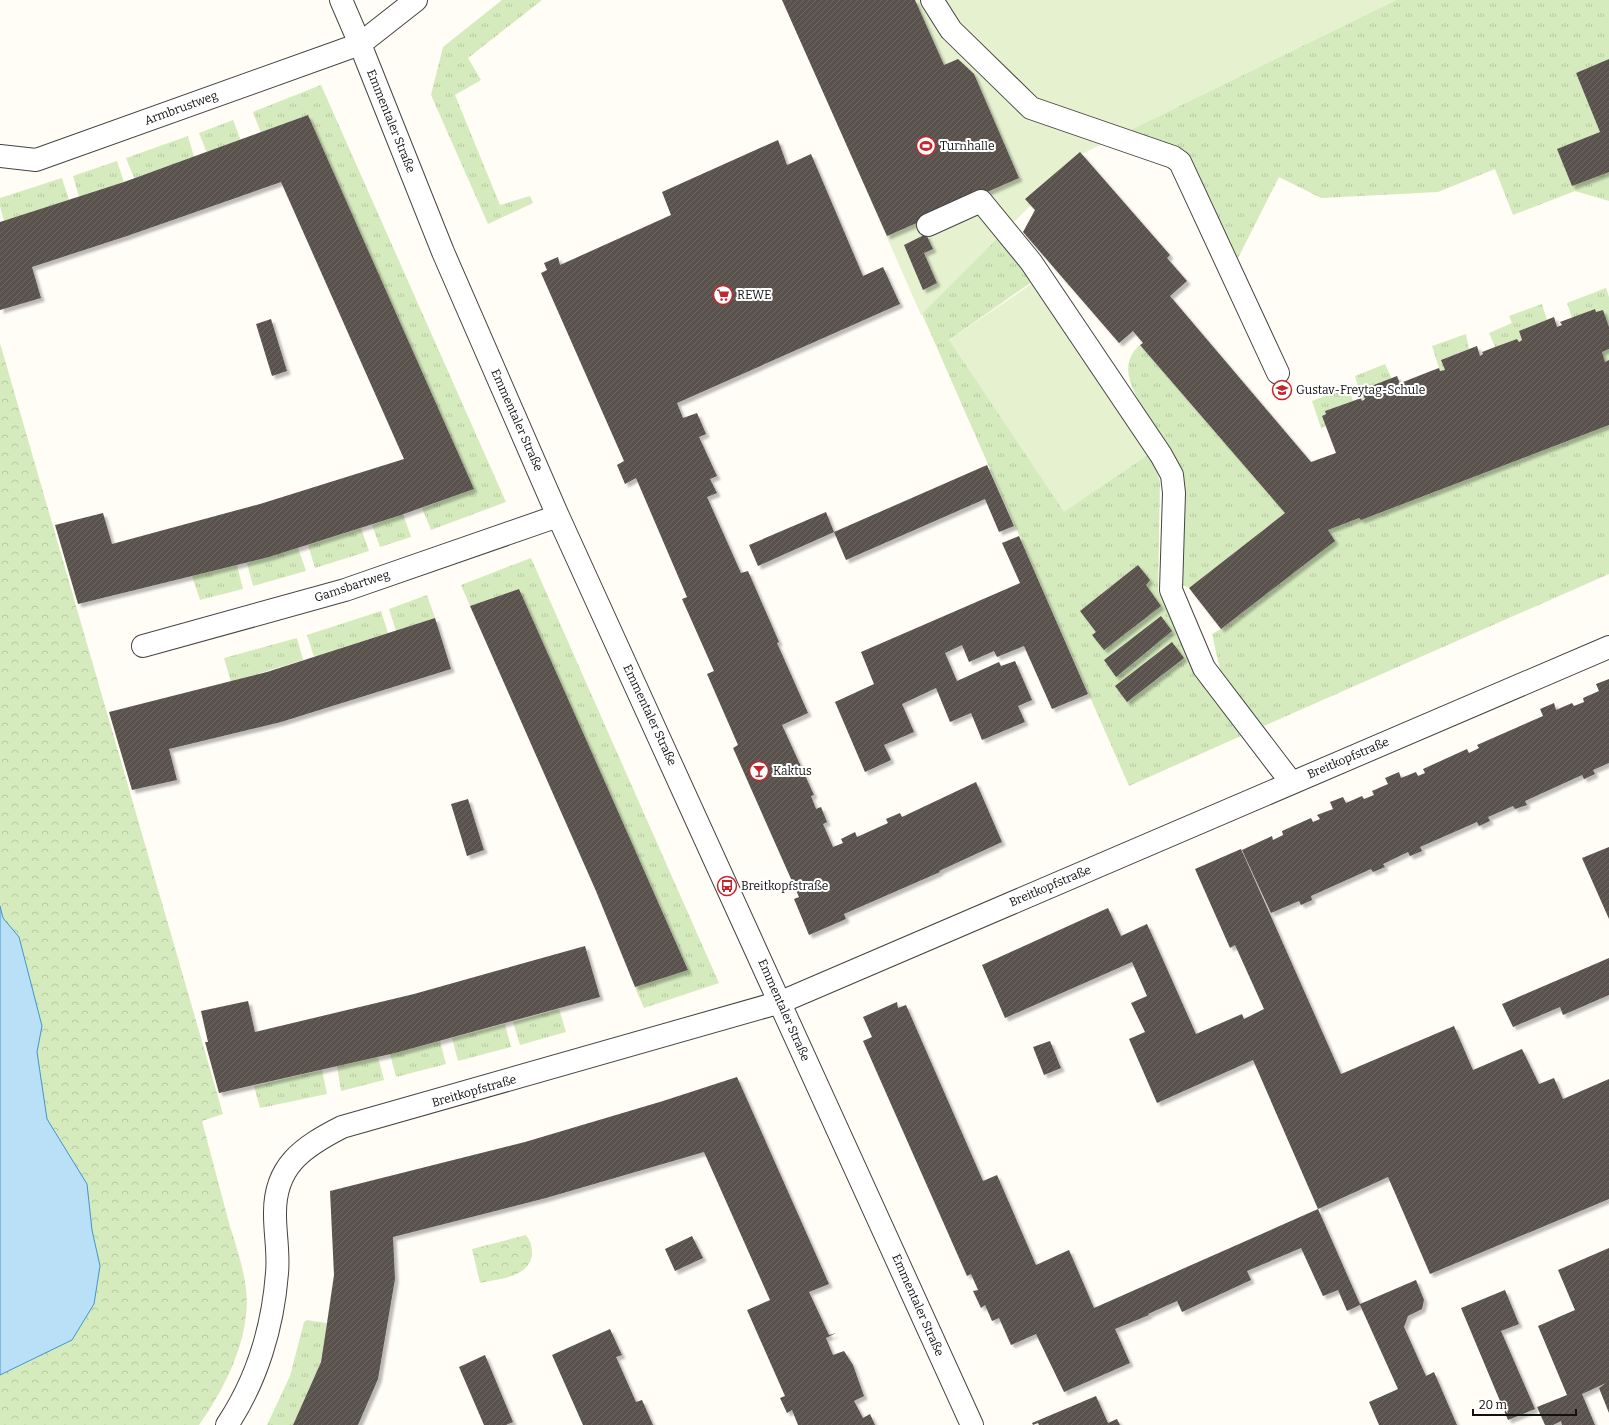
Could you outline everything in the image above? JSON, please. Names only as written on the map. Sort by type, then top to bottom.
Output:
[{"type":"street","name":"Emmentaler Straße","points":[[341,0],[443,252],[558,516],[781,1002],[972,1425]]},
{"type":"street","name":"Armbrustweg","points":[[0,156],[36,160],[360,44],[416,0]]},
{"type":"street","points":[[932,0],[951,30],[1031,108],[1173,157],[1180,162],[1278,373]]},
{"type":"street","points":[[928,225],[981,201],[1031,262],[1161,455],[1172,475],[1174,492],[1171,590],[1204,668],[1291,782]]},
{"type":"street","name":"Gamsbartweg","points":[[143,646],[345,590],[558,516]]},
{"type":"street","name":"Breitkopfstraße","points":[[227,1425],[259,1363],[266,1341],[277,1273],[275,1214],[277,1193],[286,1170],[308,1145],[342,1127],[781,1002],[1291,782],[1609,647]]},
{"type":"green space","points":[[502,0],[542,0],[468,58],[481,80],[455,95],[500,205],[530,196],[533,203],[488,224],[431,95],[443,47]]},
{"type":"green space","points":[[783,0],[1397,0],[1082,154],[921,315]]},
{"type":"green space","points":[[1364,0],[1609,0],[1609,59],[1576,73],[1600,132],[1557,150],[1609,172],[1609,201],[1575,191],[1513,215],[1495,169],[1438,192],[1321,198],[1279,177],[1236,262],[1185,150],[1128,131]]},
{"type":"green space","points":[[321,85],[506,502],[431,530],[422,508],[474,489],[308,115],[261,133],[253,112]]},
{"type":"green space","points":[[233,120],[241,141],[207,153],[199,133]]},
{"type":"green space","points":[[188,136],[194,157],[134,178],[126,158]]},
{"type":"green space","points":[[117,161],[124,182],[79,197],[73,176]]},
{"type":"green space","points":[[62,178],[69,200],[4,221],[0,206],[0,198]]},
{"type":"green space","points":[[984,219],[1033,281],[949,340],[1148,455],[1154,462],[1160,482],[1158,591],[1192,667],[1243,735],[1129,786],[888,236]]},
{"type":"green space","points":[[1033,283],[1148,455],[1064,512],[949,340]]},
{"type":"green space","points":[[1606,288],[1609,297],[1609,327],[1603,310],[1596,312],[1595,309],[1572,318],[1567,303]]},
{"type":"green space","points":[[1542,304],[1547,320],[1519,331],[1522,340],[1519,342],[1517,339],[1495,347],[1489,333],[1512,323],[1509,316]]},
{"type":"green space","points":[[1466,334],[1469,349],[1441,360],[1445,370],[1440,371],[1432,346]]},
{"type":"green space","points":[[0,343],[223,1114],[202,1121],[245,1280],[247,1303],[244,1330],[235,1359],[215,1400],[199,1425],[0,1425]]},
{"type":"green space","points":[[1140,345],[1285,513],[1189,588],[1179,583],[1180,469],[1174,454],[1142,406],[1133,389],[1128,373],[1130,358]]},
{"type":"green space","points":[[1609,349],[1609,360],[1605,362],[1602,352]]},
{"type":"green space","points":[[1385,364],[1392,379],[1361,390],[1365,399],[1362,401],[1355,376]]},
{"type":"green space","points":[[1348,387],[1353,401],[1326,411],[1326,414],[1322,416],[1326,426],[1321,428],[1312,401]]},
{"type":"green space","points":[[1609,425],[1609,574],[1264,726],[1221,674],[1212,634],[1221,629],[1334,541],[1328,530],[1359,518],[1361,520]]},
{"type":"green space","points":[[403,514],[411,537],[380,547],[372,525]]},
{"type":"green space","points":[[361,528],[369,551],[315,568],[308,545]]},
{"type":"green space","points":[[298,548],[306,571],[253,586],[247,563]]},
{"type":"green space","points":[[531,558],[719,983],[644,1008],[635,987],[688,969],[519,589],[470,606],[461,585]]},
{"type":"green space","points":[[237,565],[243,589],[200,600],[192,576]]},
{"type":"green space","points":[[427,595],[435,618],[396,631],[389,609]]},
{"type":"green space","points":[[381,611],[388,633],[314,657],[307,635]]},
{"type":"green space","points":[[297,638],[303,660],[231,682],[224,658]]},
{"type":"green space","points":[[559,1009],[566,1032],[520,1045],[513,1022]]},
{"type":"green space","points":[[505,1024],[511,1047],[458,1061],[452,1038]]},
{"type":"green space","points":[[440,1041],[446,1064],[396,1077],[390,1054]]},
{"type":"green space","points":[[378,1057],[384,1080],[341,1091],[337,1066]]},
{"type":"green space","points":[[322,1070],[327,1094],[260,1108],[254,1086]]},
{"type":"green space","points":[[526,1235],[531,1244],[532,1255],[530,1263],[525,1269],[511,1276],[480,1283],[472,1249]]},
{"type":"green space","points":[[307,1320],[327,1323],[321,1362],[293,1425],[267,1425],[290,1376],[304,1322]]},
{"type":"water","points":[[0,906],[3,918],[19,937],[42,1026],[37,1052],[47,1119],[87,1184],[92,1230],[100,1266],[94,1304],[72,1340],[0,1375]]},
{"type":"building","name":"Turnhalle","points":[[782,0],[915,0],[944,65],[958,59],[974,74],[1019,178],[887,236]]},
{"type":"building","points":[[1609,59],[1609,172],[1572,186],[1557,149],[1600,132],[1576,73]]},
{"type":"building","points":[[308,115],[474,489],[398,516],[269,557],[78,604],[55,525],[103,513],[112,544],[260,504],[404,459],[281,182],[127,236],[32,267],[41,298],[0,310],[0,222],[124,182]]},
{"type":"building","points":[[778,140],[787,165],[811,154],[863,276],[883,267],[900,304],[677,403],[683,418],[697,413],[706,434],[699,437],[717,476],[710,479],[717,493],[707,497],[741,573],[748,571],[779,642],[777,643],[808,713],[782,725],[814,795],[811,796],[816,809],[821,807],[827,822],[823,824],[833,847],[843,843],[841,839],[855,832],[857,837],[888,823],[886,819],[900,813],[902,817],[976,782],[1002,842],[939,871],[940,872],[844,914],[846,919],[809,935],[794,899],[799,897],[733,748],[738,745],[707,674],[714,671],[682,599],[687,597],[636,478],[625,484],[617,465],[624,461],[541,273],[547,270],[544,263],[558,257],[560,265],[671,215],[662,192]]},
{"type":"building","points":[[1080,152],[1170,255],[1167,258],[1187,281],[1170,296],[1311,462],[1336,453],[1322,416],[1326,414],[1325,411],[1361,398],[1362,401],[1365,399],[1361,390],[1397,376],[1401,386],[1404,385],[1403,382],[1439,368],[1440,371],[1445,370],[1441,360],[1477,346],[1480,356],[1483,354],[1482,352],[1517,339],[1519,342],[1522,340],[1519,331],[1554,317],[1557,327],[1562,325],[1560,322],[1595,309],[1596,312],[1603,310],[1609,327],[1609,349],[1602,352],[1605,362],[1609,360],[1609,425],[1361,520],[1359,518],[1328,530],[1335,541],[1221,629],[1189,588],[1285,513],[1140,345],[1143,343],[1133,331],[1119,343],[1023,232],[1035,210],[1025,199]]},
{"type":"building","points":[[926,234],[933,249],[924,253],[937,283],[923,290],[904,245]]},
{"type":"building","points":[[271,319],[287,371],[272,376],[256,324]]},
{"type":"building","points":[[987,465],[1014,526],[999,532],[985,499],[846,560],[834,532]]},
{"type":"building","points":[[826,512],[834,532],[758,566],[749,545]]},
{"type":"building","points":[[1019,536],[1088,694],[1052,709],[1024,646],[997,657],[994,651],[969,662],[962,645],[945,653],[957,681],[999,662],[1001,666],[1015,661],[1032,700],[1018,706],[1025,722],[982,740],[971,713],[950,722],[936,688],[902,704],[914,732],[884,745],[891,760],[865,772],[835,702],[874,684],[861,652],[1020,583],[1002,543]]},
{"type":"building","points":[[1138,565],[1150,580],[1146,585],[1161,606],[1104,650],[1092,635],[1096,632],[1080,611]]},
{"type":"building","points":[[519,589],[688,970],[635,987],[596,891],[470,606]]},
{"type":"building","points":[[1161,616],[1172,631],[1116,677],[1104,660]]},
{"type":"building","points":[[435,618],[451,669],[281,722],[169,749],[177,780],[132,790],[109,712],[267,672]]},
{"type":"building","points":[[1172,642],[1184,658],[1127,702],[1115,686]]},
{"type":"building","points":[[1609,679],[1609,763],[1593,770],[1595,774],[1584,779],[1582,775],[1525,801],[1527,805],[1515,809],[1513,806],[1488,817],[1490,821],[1479,826],[1477,822],[1420,847],[1422,851],[1410,856],[1408,852],[1383,864],[1385,867],[1373,872],[1371,869],[1311,896],[1312,900],[1301,905],[1299,901],[1271,913],[1242,850],[1272,836],[1273,840],[1283,835],[1282,831],[1311,818],[1313,822],[1320,819],[1317,815],[1333,809],[1330,802],[1343,797],[1346,803],[1362,796],[1364,799],[1374,795],[1372,791],[1388,784],[1385,778],[1399,772],[1401,778],[1416,772],[1418,776],[1425,773],[1423,769],[1467,749],[1469,753],[1479,748],[1477,745],[1543,716],[1540,709],[1554,703],[1556,710],[1572,703],[1574,706],[1584,702],[1583,698],[1599,691],[1596,684]]},
{"type":"building","points":[[468,799],[484,850],[467,856],[451,804]]},
{"type":"building","points":[[1609,847],[1609,919],[1582,858]]},
{"type":"building","points":[[1241,849],[1341,1074],[1454,1026],[1473,1070],[1522,1049],[1539,1084],[1554,1078],[1563,1099],[1609,1079],[1609,1199],[1430,1274],[1388,1177],[1318,1209],[1253,1060],[1157,1103],[1129,1039],[1145,1032],[1131,1003],[1147,996],[1132,962],[1005,1018],[982,965],[1108,908],[1121,936],[1147,924],[1196,1034],[1242,1014],[1244,1019],[1264,1009],[1235,945],[1230,948],[1195,869]]},
{"type":"building","points":[[585,946],[600,997],[395,1053],[219,1093],[205,1042],[208,1042],[201,1011],[248,1001],[255,1032],[414,994]]},
{"type":"building","points":[[1609,958],[1609,995],[1563,1015],[1560,1007],[1513,1027],[1502,1004]]},
{"type":"building","points":[[897,1002],[898,1008],[906,1005],[983,1181],[997,1175],[1036,1265],[1069,1250],[1094,1308],[1318,1209],[1360,1304],[1416,1280],[1424,1300],[1422,1309],[1408,1316],[1404,1327],[1426,1376],[1434,1372],[1457,1425],[1379,1425],[1369,1402],[1398,1389],[1360,1305],[1347,1311],[1338,1290],[1323,1296],[1301,1248],[1247,1271],[1251,1280],[1182,1312],[1177,1301],[1148,1314],[1149,1315],[1115,1329],[1130,1363],[1064,1392],[1036,1334],[1011,1345],[999,1318],[992,1321],[985,1305],[981,1308],[973,1291],[978,1290],[971,1274],[967,1276],[863,1041],[872,1037],[863,1017]]},
{"type":"building","points":[[1050,1041],[1061,1068],[1044,1075],[1033,1047]]},
{"type":"building","points":[[737,1077],[829,1284],[809,1292],[829,1335],[836,1333],[826,1338],[833,1355],[844,1351],[853,1365],[864,1396],[854,1401],[863,1418],[870,1414],[875,1425],[798,1425],[792,1410],[787,1413],[780,1398],[785,1396],[747,1310],[770,1300],[704,1152],[546,1198],[393,1237],[395,1279],[378,1379],[358,1425],[293,1425],[321,1362],[334,1275],[330,1191],[525,1142],[663,1101]]},
{"type":"building","points":[[692,1236],[703,1258],[675,1271],[665,1249]]},
{"type":"building","points":[[1609,1248],[1609,1413],[1599,1388],[1606,1383],[1582,1394],[1595,1425],[1562,1425],[1561,1421],[1553,1425],[1545,1425],[1537,1407],[1567,1395],[1538,1326],[1575,1310],[1558,1270]]},
{"type":"building","points":[[1505,1290],[1519,1324],[1501,1331],[1535,1409],[1508,1420],[1461,1308]]},
{"type":"building","points":[[610,1329],[622,1355],[616,1357],[636,1402],[642,1400],[653,1425],[583,1425],[552,1355]]},
{"type":"building","points":[[485,1355],[513,1422],[506,1425],[484,1425],[459,1367]]},
{"type":"building","points":[[1096,1396],[1108,1423],[1117,1419],[1120,1425],[1039,1425],[1038,1423],[1033,1425],[1032,1423]]},
{"type":"place","name":"Turnhalle","points":[[926,146]]},
{"type":"place","name":"REWE","points":[[723,295]]},
{"type":"place","name":"Gustav-Freytag-Schule","points":[[1282,390]]},
{"type":"place","name":"Kaktus","points":[[759,771]]},
{"type":"place","name":"Breitkopfstraße","points":[[727,886]]}]
